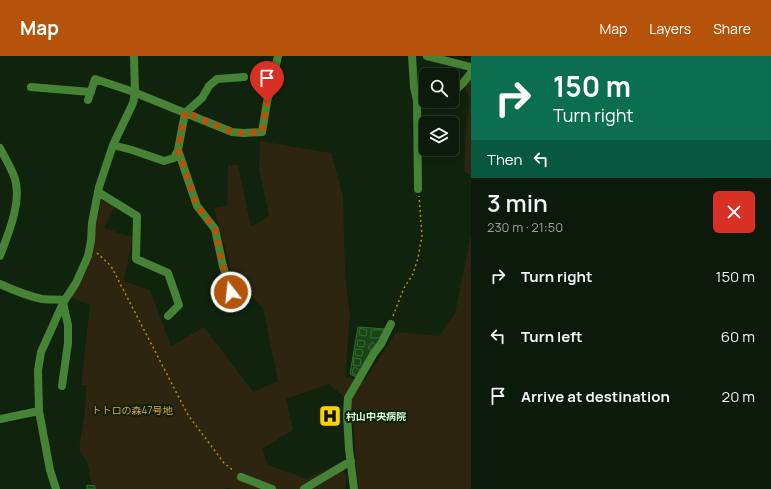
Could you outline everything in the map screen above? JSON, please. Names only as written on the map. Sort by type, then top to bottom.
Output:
[{"type":"street","points":[[56,489],[50,470],[39,411],[38,370],[41,352],[64,302],[76,283],[88,256],[92,222],[99,187],[113,145],[133,103],[135,93],[134,56]]},
{"type":"street","points":[[31,87],[90,96],[95,79],[185,112],[232,132],[262,132],[267,102],[278,56]]},
{"type":"street","points":[[412,56],[414,87],[417,101],[418,189]]},
{"type":"street","points":[[427,56],[471,67]]},
{"type":"street","points":[[459,88],[471,73]]},
{"type":"street","points":[[113,145],[164,161],[174,158],[178,150],[185,112],[202,98],[209,86],[217,78],[244,77]]},
{"type":"street","points":[[0,148],[15,178],[17,192],[10,231],[0,256]]},
{"type":"street","points":[[178,150],[197,206],[215,229],[223,266],[231,292]]},
{"type":"street","points":[[98,192],[136,216],[136,259],[168,272],[179,305],[168,316]]},
{"type":"street","points":[[0,284],[44,299],[64,302]]},
{"type":"street","points":[[62,386],[68,343],[68,325],[64,302]]},
{"type":"street","points":[[354,489],[350,461],[347,415],[348,398],[391,324]]},
{"type":"street","points":[[0,419],[39,411]]},
{"type":"street","points":[[304,489],[350,461]]},
{"type":"street","points":[[241,477],[272,489]]},
{"type":"path","points":[[391,324],[404,288],[413,274],[418,258],[422,236],[418,189]]},
{"type":"path","points":[[90,246],[111,266],[188,415],[224,463],[241,477]]},
{"type":"green space","points":[[471,78],[471,176],[464,171],[466,128],[470,100],[465,87]]},
{"type":"green space","name":"トトロの森47号地","points":[[260,141],[331,153],[343,196],[345,272],[350,314],[345,377],[365,380],[396,332],[439,336],[455,313],[471,234],[471,489],[359,489],[352,404],[329,384],[286,399],[293,430],[262,449],[268,465],[306,479],[338,464],[347,477],[345,489],[93,489],[87,462],[79,449],[85,411],[86,385],[81,385],[90,305],[70,297],[94,248],[96,224],[102,200],[115,208],[104,228],[133,236],[124,281],[150,290],[171,346],[204,327],[253,392],[278,381],[263,308],[234,280],[214,208],[227,206],[228,165],[238,165],[251,227],[269,216],[259,169]]},
{"type":"building","points":[[358,327],[385,329],[358,378],[350,374]]},
{"type":"building","points":[[360,328],[367,330],[366,336],[359,335]]},
{"type":"building","points":[[371,330],[384,330],[380,338],[371,338]]},
{"type":"building","points":[[358,340],[365,341],[364,347],[357,346]]},
{"type":"building","points":[[372,342],[376,345],[372,351],[368,348]]},
{"type":"building","points":[[356,349],[363,350],[362,356],[355,355]]},
{"type":"building","points":[[354,358],[361,359],[360,366],[353,365]]},
{"type":"building","points":[[354,367],[360,370],[358,376],[352,373]]},
{"type":"building","points":[[87,485],[95,486],[95,489],[87,489]]},
{"type":"place","name":"村山中央病院","points":[[330,416]]},
{"type":"route","points":[[231,292],[223,266],[215,229],[197,206],[178,150],[181,131],[185,112],[232,132],[262,132],[267,102]]}]
